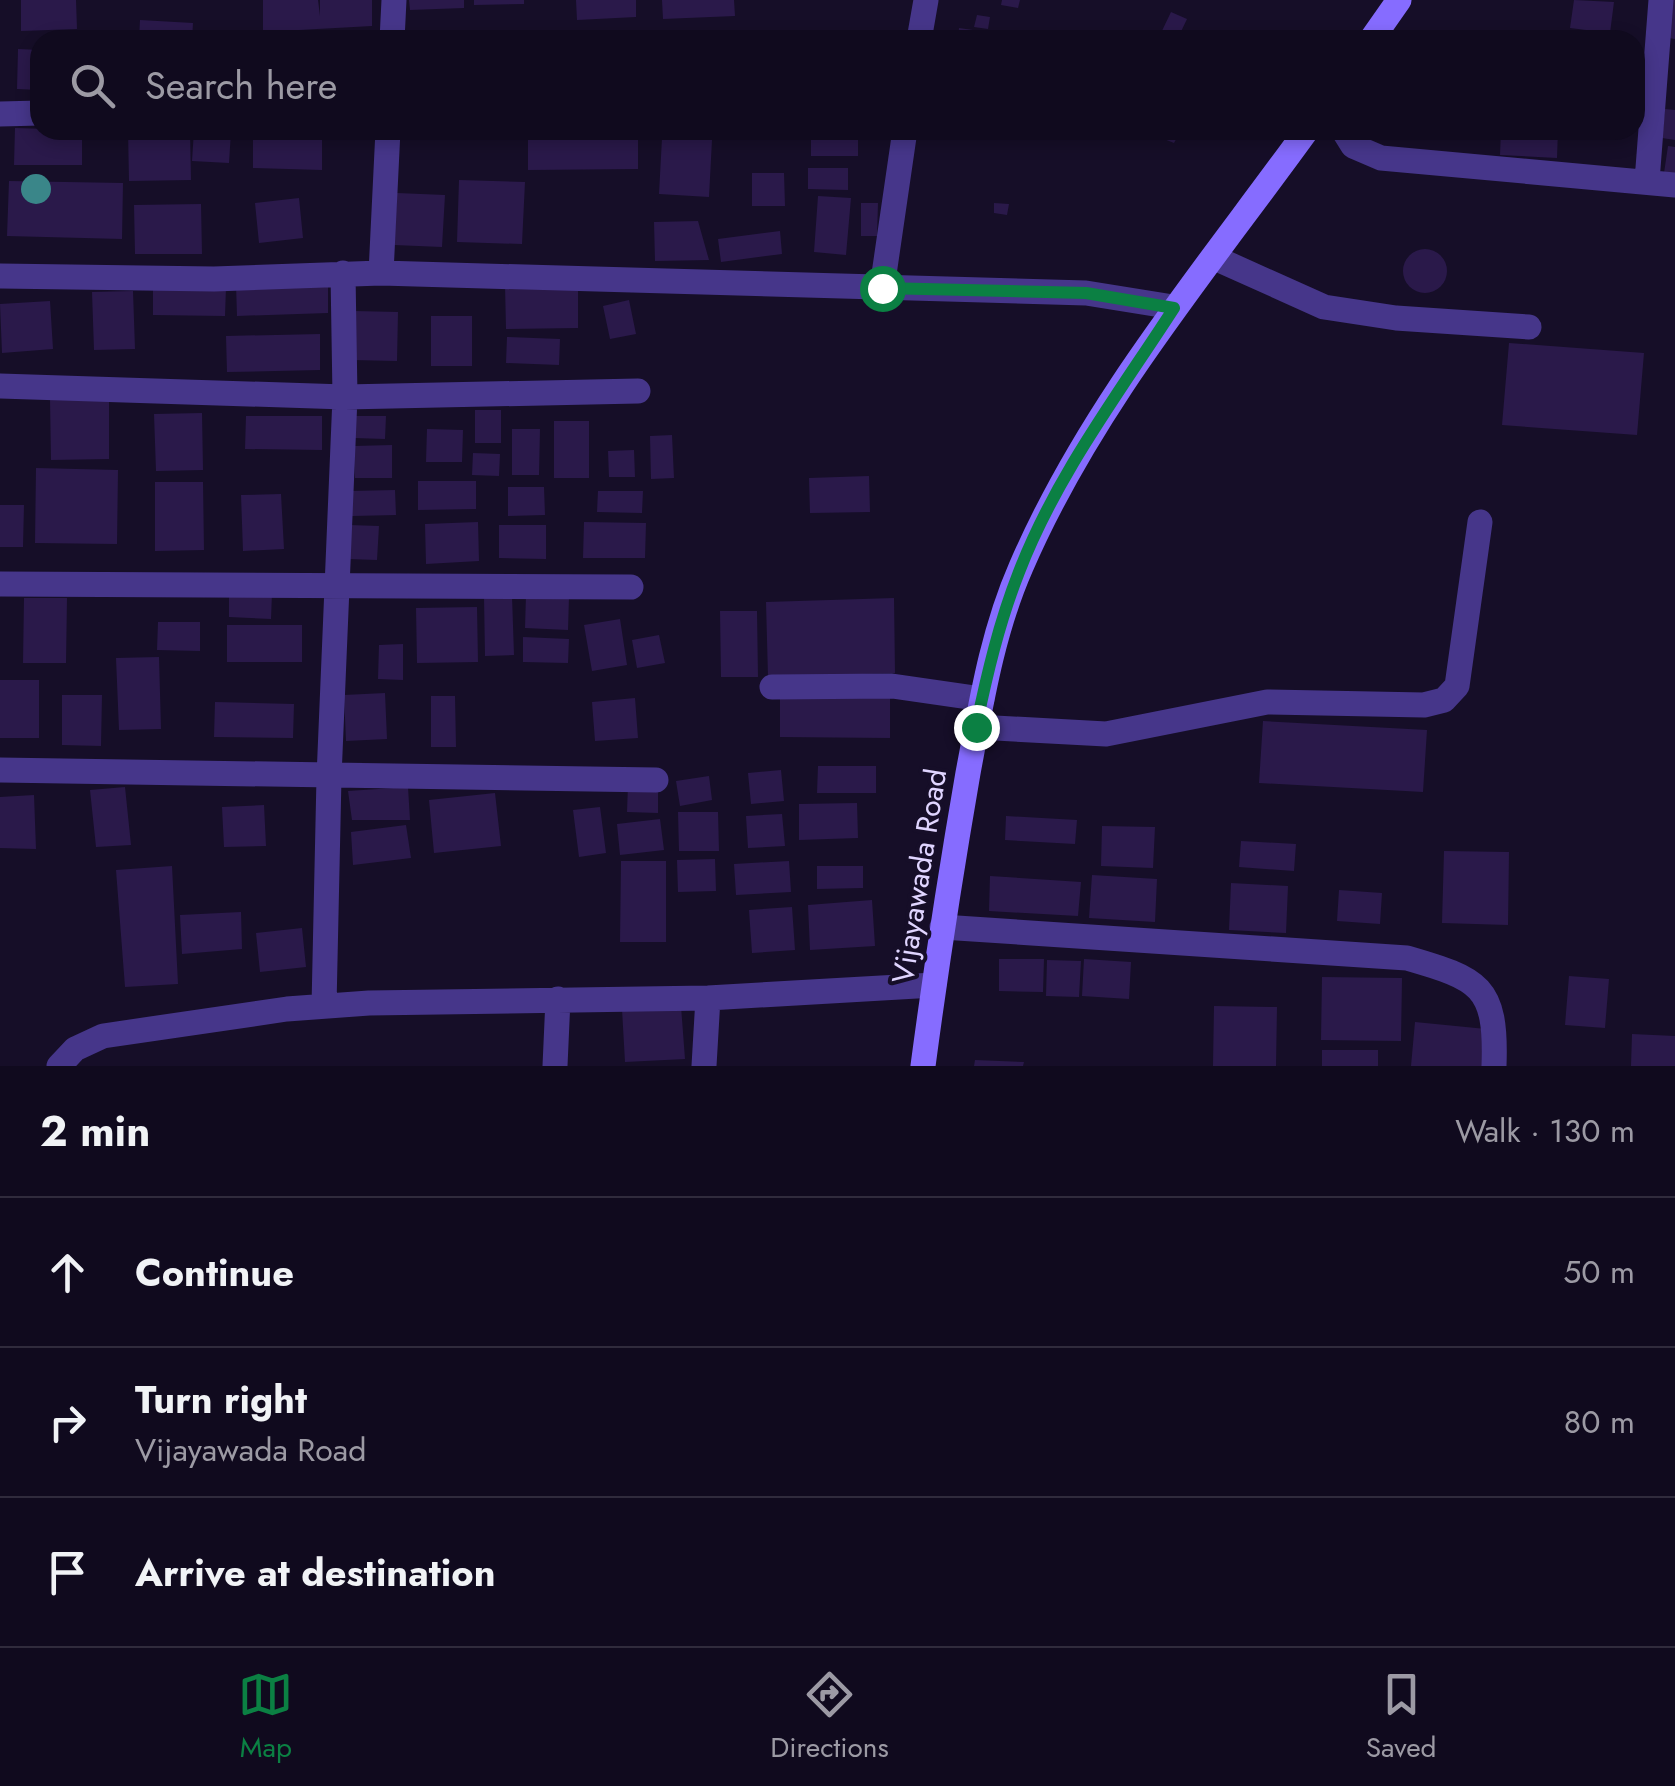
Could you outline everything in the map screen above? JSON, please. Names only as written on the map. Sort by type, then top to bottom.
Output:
[{"type":"main road","points":[[1378,30],[1400,0]]},
{"type":"main road","name":"Vijayawada Road","points":[[922,1066],[976,727],[989,663],[1019,570],[1074,459],[1174,308],[1300,140]]},
{"type":"street","points":[[392,30],[394,0]]},
{"type":"street","points":[[922,30],[926,0]]},
{"type":"street","points":[[1646,182],[1661,0]]},
{"type":"street","points":[[0,114],[30,113]]},
{"type":"street","points":[[381,273],[388,140]]},
{"type":"street","points":[[882,288],[904,140]]},
{"type":"street","points":[[1349,140],[1353,146],[1381,158],[1675,184]]},
{"type":"street","points":[[1214,258],[1324,307],[1396,318],[1529,327]]},
{"type":"street","points":[[324,1006],[328,777],[344,397],[343,273]]},
{"type":"street","points":[[0,276],[214,279],[381,273],[1086,293],[1174,308]]},
{"type":"street","points":[[0,386],[344,397],[638,391]]},
{"type":"street","points":[[976,727],[1106,734],[1267,702],[1424,704],[1444,700],[1457,686],[1480,522]]},
{"type":"street","points":[[0,584],[631,587]]},
{"type":"street","points":[[772,687],[892,686],[982,699]]},
{"type":"street","points":[[0,770],[656,780]]},
{"type":"street","points":[[942,927],[1407,958],[1474,982],[1490,1005],[1494,1066]]},
{"type":"street","points":[[59,1066],[75,1049],[103,1036],[324,1006],[708,998],[934,985]]},
{"type":"street","points":[[704,1066],[708,998]]},
{"type":"street","points":[[555,1066],[558,999]]},
{"type":"building","points":[[21,0],[76,0],[77,29],[21,31]]},
{"type":"building","points":[[263,0],[318,0],[320,16],[320,0],[372,0],[372,26],[263,30]]},
{"type":"building","points":[[409,0],[464,0],[464,8],[410,10]]},
{"type":"building","points":[[474,0],[524,0],[524,4],[474,5]]},
{"type":"building","points":[[576,0],[636,0],[636,17],[577,20]]},
{"type":"building","points":[[662,0],[734,0],[735,16],[663,19]]},
{"type":"building","points":[[1002,0],[1020,0],[1018,8],[1001,5]]},
{"type":"building","points":[[1574,0],[1614,2],[1610,30],[1570,28]]},
{"type":"building","points":[[1668,0],[1675,0],[1675,39],[1662,37]]},
{"type":"building","points":[[1171,12],[1187,19],[1182,30],[1162,30]]},
{"type":"building","points":[[977,15],[990,17],[988,29],[974,27]]},
{"type":"building","points":[[140,20],[193,23],[193,30],[140,30]]},
{"type":"building","points":[[18,49],[30,50],[30,90],[17,89]]},
{"type":"building","points":[[1665,109],[1675,110],[1675,140],[1662,138]]},
{"type":"building","points":[[15,128],[30,128],[30,140],[82,140],[82,165],[14,165]]},
{"type":"building","points":[[128,140],[190,140],[191,180],[129,181]]},
{"type":"building","points":[[193,140],[230,140],[229,163],[192,161]]},
{"type":"building","points":[[253,140],[322,140],[322,170],[253,168]]},
{"type":"building","points":[[528,140],[638,140],[638,169],[528,170]]},
{"type":"building","points":[[662,140],[712,140],[709,197],[659,194]]},
{"type":"building","points":[[811,140],[858,140],[858,156],[811,156]]},
{"type":"building","points":[[1501,140],[1558,140],[1557,158],[1500,155]]},
{"type":"building","points":[[1668,146],[1675,147],[1675,175],[1664,173]]},
{"type":"building","points":[[808,168],[848,168],[848,190],[808,189]]},
{"type":"building","points":[[752,173],[784,173],[785,206],[752,206]]},
{"type":"building","points":[[459,180],[525,182],[522,244],[457,242]]},
{"type":"building","points":[[9,181],[123,183],[122,239],[7,236]]},
{"type":"building","points":[[397,193],[445,195],[442,247],[394,245]]},
{"type":"building","points":[[818,196],[851,198],[846,255],[814,252]]},
{"type":"building","points":[[299,198],[303,238],[259,243],[255,203]]},
{"type":"building","points":[[861,203],[878,203],[877,236],[861,236]]},
{"type":"building","points":[[994,203],[1009,204],[1007,215],[994,213]]},
{"type":"building","points":[[201,204],[202,254],[135,254],[134,205]]},
{"type":"building","points":[[698,221],[709,260],[655,261],[654,222]]},
{"type":"building","points":[[780,231],[782,254],[721,262],[718,239]]},
{"type":"building","points":[[1425,249],[1441,255],[1447,271],[1441,287],[1425,293],[1409,287],[1403,271],[1409,255]]},
{"type":"building","points":[[328,282],[328,313],[237,316],[236,284]]},
{"type":"building","points":[[578,284],[578,328],[506,329],[505,285]]},
{"type":"building","points":[[153,287],[226,287],[225,316],[153,315]]},
{"type":"building","points":[[133,291],[135,349],[94,350],[92,292]]},
{"type":"building","points":[[629,300],[636,334],[610,339],[603,306]]},
{"type":"building","points":[[50,301],[53,349],[2,353],[0,304]]},
{"type":"building","points":[[354,311],[398,312],[397,361],[352,360]]},
{"type":"building","points":[[431,316],[472,316],[472,366],[431,366]]},
{"type":"building","points":[[320,334],[320,370],[227,372],[226,336]]},
{"type":"building","points":[[507,337],[560,339],[559,365],[506,363]]},
{"type":"building","points":[[1509,343],[1644,353],[1637,435],[1502,425]]},
{"type":"building","points":[[50,399],[109,399],[109,459],[51,460]]},
{"type":"building","points":[[475,410],[501,410],[501,443],[475,443]]},
{"type":"building","points":[[202,413],[203,470],[156,471],[154,414]]},
{"type":"building","points":[[246,416],[322,416],[322,450],[245,449]]},
{"type":"building","points":[[354,416],[386,416],[385,439],[354,438]]},
{"type":"building","points":[[554,421],[589,421],[589,478],[554,478]]},
{"type":"building","points":[[427,429],[463,430],[462,462],[426,462]]},
{"type":"building","points":[[512,429],[540,429],[539,475],[512,475]]},
{"type":"building","points":[[672,435],[674,478],[651,479],[650,436]]},
{"type":"building","points":[[392,445],[392,478],[355,478],[354,446]]},
{"type":"building","points":[[634,450],[635,477],[609,477],[608,451]]},
{"type":"building","points":[[473,453],[500,454],[499,476],[472,475]]},
{"type":"building","points":[[36,468],[118,470],[117,544],[35,543]]},
{"type":"building","points":[[869,476],[870,512],[810,513],[809,478]]},
{"type":"building","points":[[418,481],[476,481],[476,509],[418,510]]},
{"type":"building","points":[[155,482],[203,482],[204,550],[155,551]]},
{"type":"building","points":[[508,487],[544,487],[545,515],[508,516]]},
{"type":"building","points":[[395,490],[396,515],[352,516],[351,491]]},
{"type":"building","points":[[598,491],[643,491],[642,513],[597,512]]},
{"type":"building","points":[[281,494],[284,549],[243,551],[241,495]]},
{"type":"building","points":[[0,505],[24,505],[23,547],[0,547]]},
{"type":"building","points":[[478,522],[479,561],[426,564],[425,524]]},
{"type":"building","points":[[584,522],[646,523],[645,558],[583,558]]},
{"type":"building","points":[[349,525],[379,526],[377,560],[348,559]]},
{"type":"building","points":[[499,525],[546,525],[546,559],[499,558]]},
{"type":"building","points":[[229,592],[272,593],[271,619],[229,617]]},
{"type":"building","points":[[526,595],[569,597],[568,630],[525,628]]},
{"type":"building","points":[[512,596],[514,655],[485,656],[484,597]]},
{"type":"building","points":[[24,598],[67,598],[66,663],[23,663]]},
{"type":"building","points":[[894,598],[895,673],[768,677],[766,602]]},
{"type":"building","points":[[477,607],[478,662],[417,663],[416,608]]},
{"type":"building","points":[[720,611],[757,611],[758,677],[721,677]]},
{"type":"building","points":[[620,619],[627,665],[592,671],[584,625]]},
{"type":"building","points":[[158,622],[200,622],[200,651],[157,650]]},
{"type":"building","points":[[227,625],[302,625],[302,662],[227,662]]},
{"type":"building","points":[[659,635],[665,663],[637,668],[632,640]]},
{"type":"building","points":[[523,637],[569,639],[568,663],[523,662]]},
{"type":"building","points":[[403,644],[403,680],[378,679],[379,645]]},
{"type":"building","points":[[159,657],[161,729],[119,730],[116,658]]},
{"type":"building","points":[[0,680],[39,680],[39,738],[0,738]]},
{"type":"building","points":[[385,693],[387,739],[346,741],[344,695]]},
{"type":"building","points":[[890,693],[890,738],[780,737],[780,694]]},
{"type":"building","points":[[62,695],[102,695],[101,746],[62,745]]},
{"type":"building","points":[[431,696],[455,696],[456,747],[431,747]]},
{"type":"building","points":[[635,698],[638,738],[595,741],[592,702]]},
{"type":"building","points":[[215,702],[294,704],[293,738],[214,737]]},
{"type":"building","points":[[1263,721],[1427,730],[1423,792],[1259,783]]},
{"type":"building","points":[[818,766],[876,766],[876,793],[817,793]]},
{"type":"building","points":[[781,770],[784,801],[751,804],[748,773]]},
{"type":"building","points":[[709,776],[712,800],[680,806],[676,781]]},
{"type":"building","points":[[628,785],[658,785],[658,813],[627,812]]},
{"type":"building","points":[[125,787],[131,845],[96,847],[90,790]]},
{"type":"building","points":[[408,787],[410,820],[352,820],[348,791]]},
{"type":"building","points":[[495,793],[501,846],[434,853],[429,800]]},
{"type":"building","points":[[34,795],[36,849],[0,848],[0,797]]},
{"type":"building","points":[[857,803],[858,838],[799,840],[799,804]]},
{"type":"building","points":[[264,805],[266,846],[224,847],[222,807]]},
{"type":"building","points":[[600,807],[606,853],[579,857],[573,810]]},
{"type":"building","points":[[678,812],[718,812],[719,851],[679,851]]},
{"type":"building","points":[[782,814],[785,846],[748,848],[746,816]]},
{"type":"building","points":[[1006,816],[1077,820],[1075,844],[1005,840]]},
{"type":"building","points":[[660,819],[664,850],[620,855],[617,824]]},
{"type":"building","points":[[406,825],[411,858],[353,865],[351,832]]},
{"type":"building","points":[[1102,826],[1155,827],[1153,868],[1101,866]]},
{"type":"building","points":[[1241,841],[1296,844],[1294,871],[1239,867]]},
{"type":"building","points":[[1444,851],[1509,852],[1508,925],[1442,923]]},
{"type":"building","points":[[715,859],[716,891],[678,892],[677,860]]},
{"type":"building","points":[[621,861],[666,861],[666,942],[620,942]]},
{"type":"building","points":[[789,861],[791,892],[736,895],[734,864]]},
{"type":"building","points":[[172,866],[178,984],[125,987],[116,870]]},
{"type":"building","points":[[817,866],[863,866],[863,888],[817,889]]},
{"type":"building","points":[[1092,875],[1157,879],[1155,922],[1089,918]]},
{"type":"building","points":[[990,876],[1081,882],[1078,916],[989,911]]},
{"type":"building","points":[[1231,883],[1288,886],[1286,933],[1229,930]]},
{"type":"building","points":[[1339,890],[1382,893],[1380,924],[1337,921]]},
{"type":"building","points":[[872,900],[875,946],[810,950],[808,905]]},
{"type":"building","points":[[792,907],[795,950],[752,953],[749,910]]},
{"type":"building","points":[[241,912],[242,949],[182,954],[180,915]]},
{"type":"building","points":[[302,928],[306,967],[260,972],[256,933]]},
{"type":"building","points":[[999,959],[1044,959],[1043,992],[999,991]]},
{"type":"building","points":[[1084,959],[1131,962],[1129,999],[1082,996]]},
{"type":"building","points":[[1047,960],[1081,961],[1079,997],[1046,996]]},
{"type":"building","points":[[1569,976],[1609,979],[1605,1028],[1565,1025]]},
{"type":"building","points":[[1322,977],[1402,978],[1401,1041],[1321,1040]]},
{"type":"building","points":[[681,1006],[685,1059],[625,1062],[622,1009]]},
{"type":"building","points":[[1214,1006],[1277,1007],[1276,1066],[1213,1066]]},
{"type":"building","points":[[1415,1022],[1486,1029],[1482,1066],[1411,1066]]},
{"type":"building","points":[[1632,1034],[1675,1036],[1675,1066],[1631,1066]]},
{"type":"building","points":[[1322,1050],[1378,1050],[1378,1066],[1322,1066]]},
{"type":"building","points":[[975,1060],[1024,1062],[1023,1066],[974,1066]]},
{"type":"route","points":[[882,288],[1086,293],[1174,308],[1074,459],[1019,570],[989,663],[976,727]]}]
